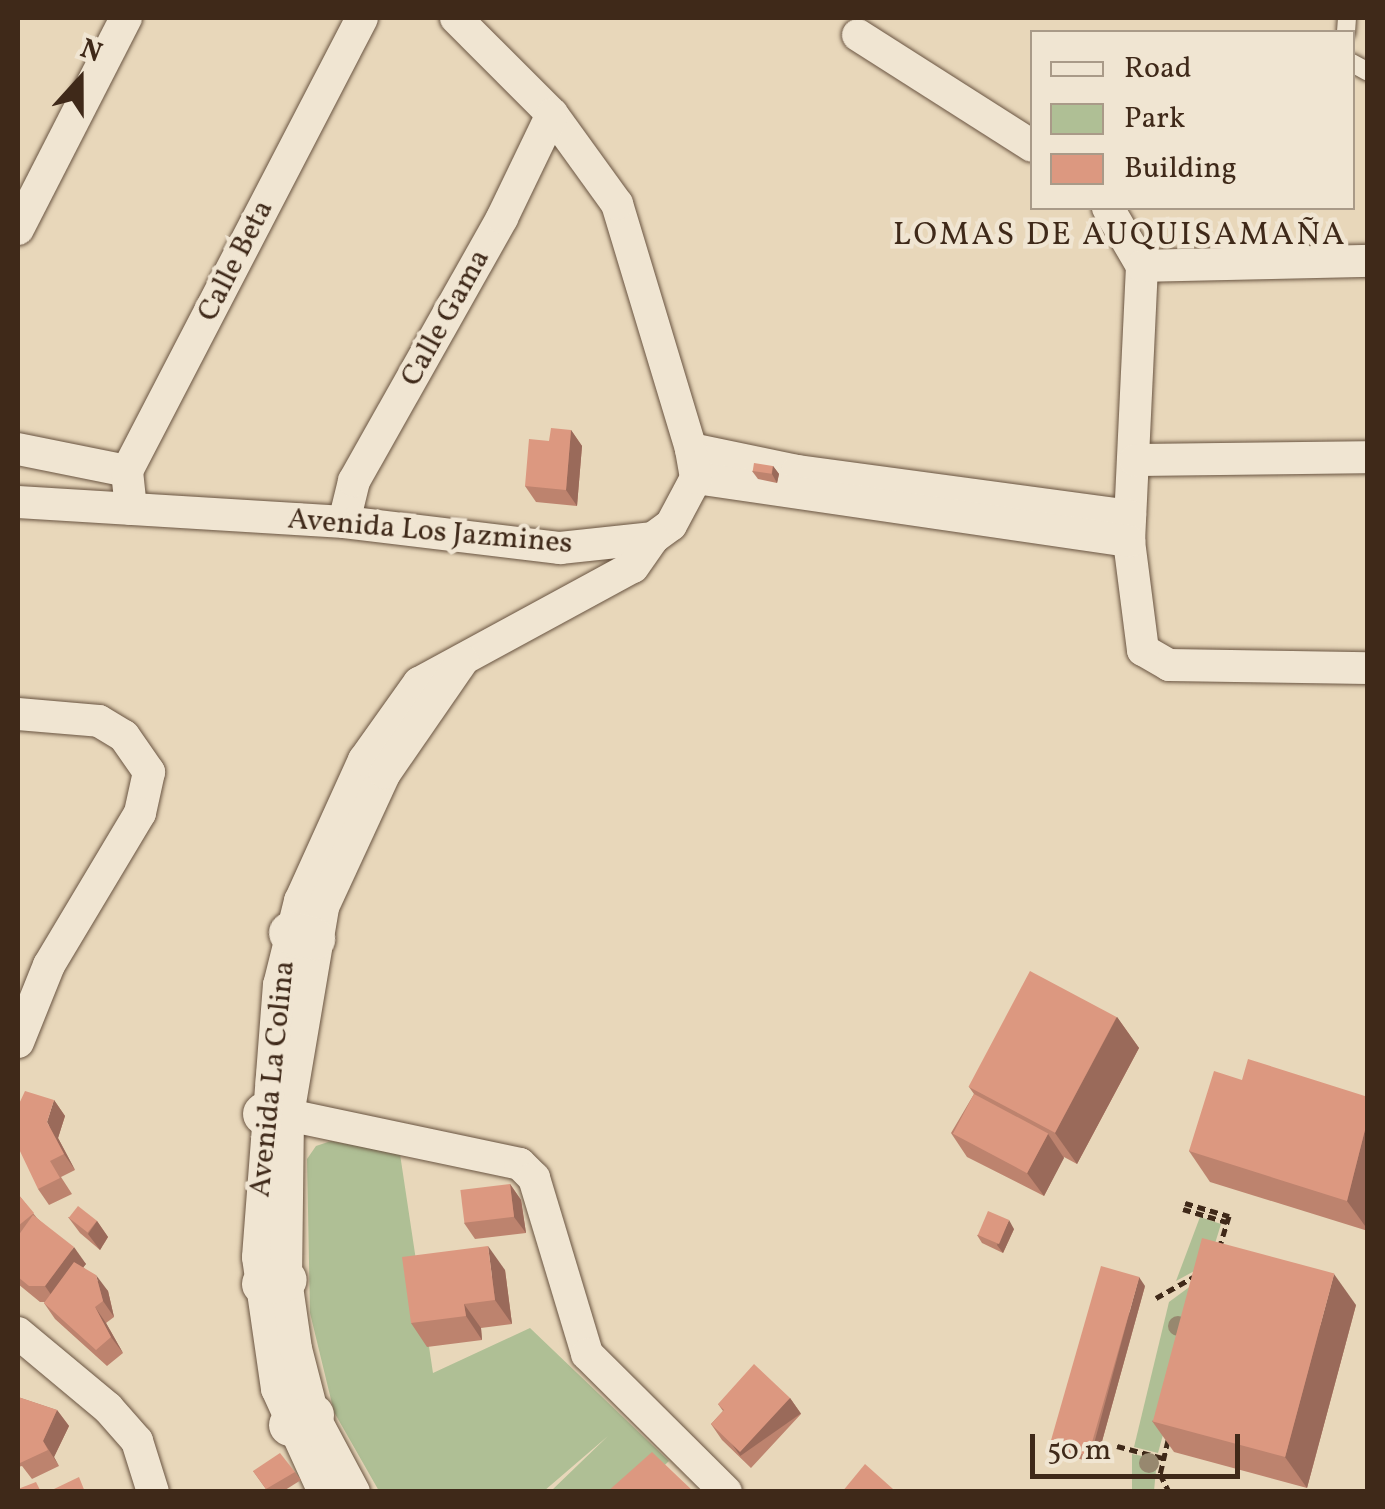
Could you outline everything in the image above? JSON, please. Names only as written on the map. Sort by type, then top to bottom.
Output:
[{"type":"street","points":[[18,229],[126,18]]},
{"type":"street","name":"Calle Beta","points":[[127,471],[362,18]]},
{"type":"street","points":[[456,18],[552,114],[617,204],[694,464],[687,505],[653,538]]},
{"type":"street","points":[[858,35],[1030,145]]},
{"type":"street","name":"Calle Gama","points":[[344,522],[354,481],[502,218],[552,114]]},
{"type":"street","points":[[1109,210],[1142,266],[1130,528],[1137,631],[1154,660],[1368,668]]},
{"type":"street","points":[[1142,266],[1368,261]]},
{"type":"street","points":[[18,449],[127,471],[131,509]]},
{"type":"street","points":[[1136,460],[1368,457]]},
{"type":"street","points":[[694,464],[1130,528]]},
{"type":"street","name":"Avenida Los Jazmines","points":[[18,502],[344,522],[560,548],[653,538]]},
{"type":"street","name":"Avenida La Colina","points":[[324,1492],[301,1420],[270,1358],[275,1282],[276,1115],[302,936],[364,760],[418,683],[633,567],[653,538]]},
{"type":"street","points":[[18,714],[99,721],[124,736],[148,772],[140,813],[48,965],[18,1042]]},
{"type":"street","points":[[276,1115],[520,1164],[534,1178],[587,1354],[726,1492]]},
{"type":"street","points":[[18,1333],[108,1408],[137,1441],[154,1492]]},
{"type":"street","name":"Avenida La Colina","points":[[301,1420],[354,1492]]},
{"type":"path","points":[[1184,1206],[1227,1222],[1218,1256]]},
{"type":"path","points":[[1156,1298],[1209,1272]]},
{"type":"path","points":[[1169,1492],[1160,1474],[1170,1432]]},
{"type":"path","points":[[1117,1446],[1164,1458]]},
{"type":"green space","points":[[331,1141],[400,1154],[433,1373],[530,1328],[669,1461],[638,1491],[551,1491],[608,1436],[544,1491],[379,1491],[334,1412],[310,1313],[307,1159],[316,1146]]},
{"type":"green space","points":[[1200,1217],[1221,1224],[1209,1263],[1176,1281]]},
{"type":"green space","points":[[1207,1274],[1158,1453],[1134,1447],[1169,1302]]},
{"type":"green space","points":[[1132,1454],[1157,1459],[1154,1491],[1132,1491]]},
{"type":"building","points":[[551,428],[571,430],[566,490],[525,486],[529,439],[549,441]]},
{"type":"building","points":[[754,463],[773,466],[772,474],[753,471]]},
{"type":"building","points":[[1030,971],[1117,1017],[1055,1133],[968,1087]]},
{"type":"building","points":[[1248,1059],[1368,1097],[1368,1118],[1347,1201],[1189,1151],[1214,1071],[1242,1080]]},
{"type":"building","points":[[25,1091],[54,1100],[47,1122],[64,1154],[50,1161],[60,1178],[38,1189],[18,1147],[18,1106]]},
{"type":"building","points":[[974,1094],[1048,1133],[1027,1173],[953,1134]]},
{"type":"building","points":[[510,1184],[514,1217],[464,1223],[460,1190]]},
{"type":"building","points":[[18,1194],[34,1213],[18,1226]]},
{"type":"building","points":[[78,1206],[97,1221],[88,1233],[69,1218]]},
{"type":"building","points":[[988,1211],[1009,1220],[999,1244],[978,1235]]},
{"type":"building","points":[[33,1215],[74,1247],[45,1286],[29,1286],[18,1277],[18,1236]]},
{"type":"building","points":[[1202,1238],[1334,1273],[1285,1457],[1153,1422]]},
{"type":"building","points":[[488,1246],[495,1300],[464,1304],[466,1316],[411,1323],[402,1257]]},
{"type":"building","points":[[74,1262],[96,1275],[103,1301],[95,1307],[111,1337],[96,1350],[44,1303]]},
{"type":"building","points":[[1101,1266],[1139,1277],[1088,1456],[1050,1445]]},
{"type":"building","points":[[754,1364],[790,1398],[740,1452],[711,1424],[724,1410],[718,1404]]},
{"type":"building","points":[[18,1397],[57,1410],[43,1441],[48,1450],[20,1463],[18,1458]]},
{"type":"building","points":[[652,1452],[694,1492],[607,1492]]},
{"type":"building","points":[[280,1453],[295,1472],[266,1489],[253,1471]]},
{"type":"building","points":[[865,1464],[893,1489],[890,1492],[842,1492]]},
{"type":"building","points":[[79,1477],[85,1492],[55,1492],[54,1489]]},
{"type":"building","points":[[36,1482],[41,1492],[18,1492],[18,1489]]},
{"type":"district","name":"LOMAS DE AUQUISAMAÑA","points":[[1120,236]]}]
